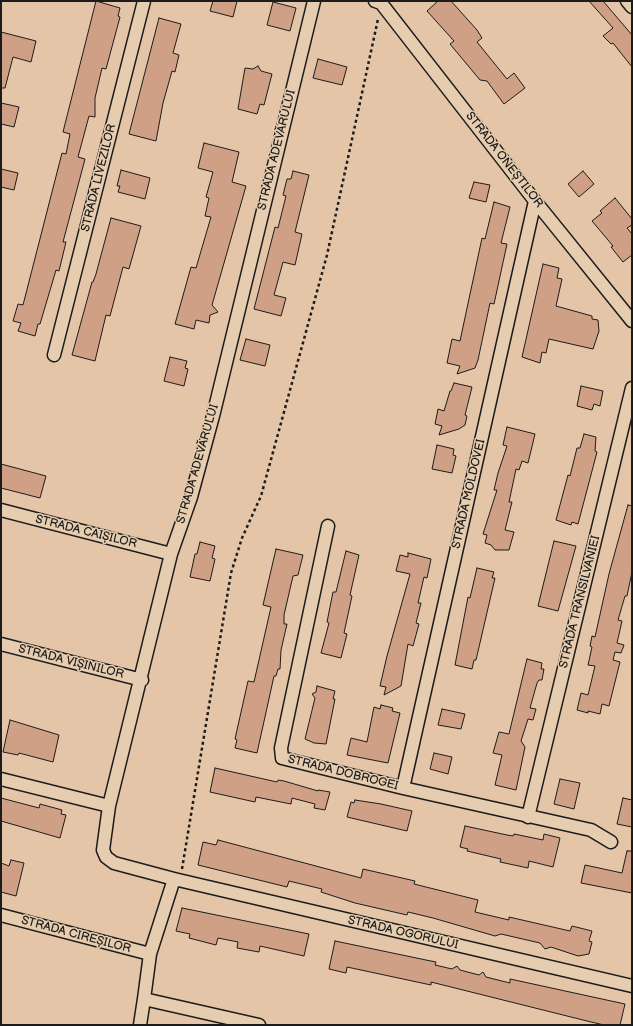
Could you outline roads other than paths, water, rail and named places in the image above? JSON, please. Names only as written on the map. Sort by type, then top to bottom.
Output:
[{"type":"street","name":"STRADA LIVEZILOR","points":[[54,355],[144,1]]},
{"type":"street","name":"STRADA ADEVĂRULUI","points":[[174,879],[114,863],[106,857],[103,850],[109,806],[142,680],[172,554],[191,496],[213,416],[314,1]]},
{"type":"street","points":[[627,1],[632,7]]},
{"type":"street","name":"STRADA ONEȘTILOR","points":[[380,2],[632,321]]},
{"type":"street","name":"STRADA MOLDOVEI","points":[[403,788],[535,200]]},
{"type":"street","name":"STRADA TRANSILVANIEI","points":[[528,817],[632,388]]},
{"type":"street","name":"STRADA CAIȘILOR","points":[[1,510],[172,554]]},
{"type":"street","name":"STRADA DOBROGEI","points":[[328,526],[281,748],[282,758],[403,788],[591,830],[611,842]]},
{"type":"street","name":"STRADA VIȘINILOR","points":[[1,644],[142,680]]},
{"type":"street","points":[[1,779],[109,806]]},
{"type":"street","points":[[140,1025],[150,954],[174,879]]},
{"type":"street","name":"STRADA OGORULUI","points":[[174,879],[632,986]]},
{"type":"street","name":"STRADA CIREȘILOR","points":[[1,915],[150,954]]},
{"type":"street","points":[[144,999],[259,1025]]}]
